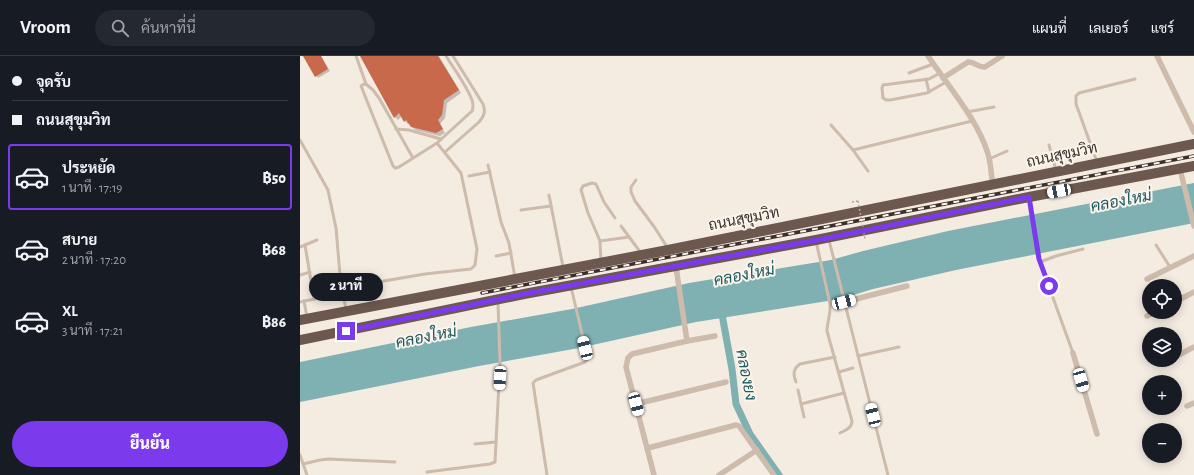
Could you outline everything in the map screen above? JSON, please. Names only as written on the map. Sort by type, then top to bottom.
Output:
[{"type":"highway","name":"ถนนสุขุมวิท","points":[[304,320],[515,278],[668,250],[1194,144]]},
{"type":"highway","points":[[300,340],[498,300],[828,238],[1029,197],[1194,166]]},
{"type":"street","points":[[928,56],[972,121],[984,142],[989,159],[993,185]]},
{"type":"street","points":[[943,78],[968,62],[985,67],[1002,56]]},
{"type":"street","points":[[1157,56],[1194,132]]},
{"type":"street","points":[[1180,169],[1194,226]]},
{"type":"street","points":[[1147,279],[1194,256]]},
{"type":"street","points":[[676,267],[687,341]]},
{"type":"street","points":[[844,300],[907,286]]},
{"type":"street","points":[[1182,298],[1194,292]]},
{"type":"street","points":[[654,475],[626,367],[628,358],[632,354],[715,336]]},
{"type":"street","points":[[1182,353],[1194,347]]},
{"type":"street","points":[[1073,353],[1096,434]]},
{"type":"street","points":[[636,404],[726,382]]},
{"type":"street","points":[[1187,406],[1194,403]]},
{"type":"street","points":[[648,448],[736,425],[742,428],[774,475]]},
{"type":"street","points":[[719,475],[757,450]]},
{"type":"lane","points":[[356,56],[366,84],[379,98],[413,158]]},
{"type":"lane","points":[[366,84],[362,86],[393,166],[395,168],[399,167],[437,143],[472,111],[474,106],[467,88],[446,56]]},
{"type":"lane","points":[[445,152],[479,122],[485,112],[483,104],[454,56]]},
{"type":"lane","points":[[909,73],[934,64]]},
{"type":"lane","points":[[943,78],[929,92],[920,95],[890,100],[883,98],[883,85],[943,78]]},
{"type":"lane","points":[[926,79],[929,92]]},
{"type":"lane","points":[[1097,163],[1076,104],[1076,96],[1079,93],[1135,79]]},
{"type":"lane","points":[[966,112],[994,108]]},
{"type":"lane","points":[[853,150],[972,121]]},
{"type":"lane","points":[[832,125],[868,170]]},
{"type":"lane","points":[[396,128],[441,139]]},
{"type":"lane","points":[[300,140],[328,190],[336,228],[336,242],[346,312]]},
{"type":"lane","points":[[343,288],[473,267],[476,260],[477,249],[461,173],[437,143]]},
{"type":"lane","points":[[1049,145],[1056,172]]},
{"type":"lane","points":[[989,159],[1007,151]]},
{"type":"lane","points":[[488,165],[501,222],[507,236],[515,278]]},
{"type":"lane","points":[[469,176],[490,172]]},
{"type":"lane","points":[[636,180],[631,187],[631,192],[635,201],[655,228],[668,250]]},
{"type":"lane","points":[[601,262],[600,242],[588,213],[581,190],[583,186],[596,184],[604,202],[615,218]]},
{"type":"lane","points":[[549,195],[563,269]]},
{"type":"lane","points":[[1029,197],[1040,261],[1073,353]]},
{"type":"lane","points":[[521,210],[551,206]]},
{"type":"lane","points":[[621,226],[642,254]]},
{"type":"lane","points":[[600,242],[629,237]]},
{"type":"lane","points":[[828,238],[887,475]]},
{"type":"lane","points":[[300,247],[317,240]]},
{"type":"lane","points":[[816,240],[831,311],[827,331],[852,421],[850,428],[840,433]]},
{"type":"lane","points":[[305,245],[314,299]]},
{"type":"lane","points":[[1156,245],[1170,267]]},
{"type":"lane","points":[[1040,261],[1083,249]]},
{"type":"lane","points":[[496,256],[511,253]]},
{"type":"lane","points":[[300,275],[310,272]]},
{"type":"lane","points":[[547,475],[533,383],[536,380],[585,362],[588,359],[571,286]]},
{"type":"lane","points":[[300,302],[326,297]]},
{"type":"lane","points":[[427,472],[493,463],[495,460],[500,362],[498,300]]},
{"type":"lane","points":[[304,301],[304,320]]},
{"type":"lane","points":[[858,356],[899,347]]},
{"type":"lane","points":[[796,382],[794,376],[795,367],[800,364],[835,356]]},
{"type":"lane","points":[[839,372],[853,368]]},
{"type":"lane","points":[[798,390],[804,417]]},
{"type":"lane","points":[[801,404],[844,393]]},
{"type":"lane","points":[[475,444],[496,442]]},
{"type":"lane","points":[[300,455],[307,475]]},
{"type":"lane","points":[[303,464],[320,460],[336,459],[394,462]]},
{"type":"path","points":[[852,202],[858,201],[865,239]]},
{"type":"water","name":"คลองใหม่","points":[[1194,183],[1194,223],[956,270],[873,289],[840,299],[696,322],[579,348],[479,366],[300,402],[300,362],[471,327],[572,309],[689,283],[831,260],[948,231]]},
{"type":"building","points":[[303,56],[321,56],[328,69],[315,77]]},
{"type":"building","points":[[360,56],[438,56],[459,90],[444,100],[442,115],[438,120],[443,129],[436,133],[411,127],[406,120],[404,122],[399,113],[394,118]]},
{"type":"waterway","name":"คลองยง","points":[[721,309],[732,369],[736,404],[750,434],[779,475]]},
{"type":"railway","points":[[482,293],[1194,156]]},
{"type":"route","points":[[346,331],[524,294],[828,238],[1029,197],[1039,259],[1049,286]]}]
